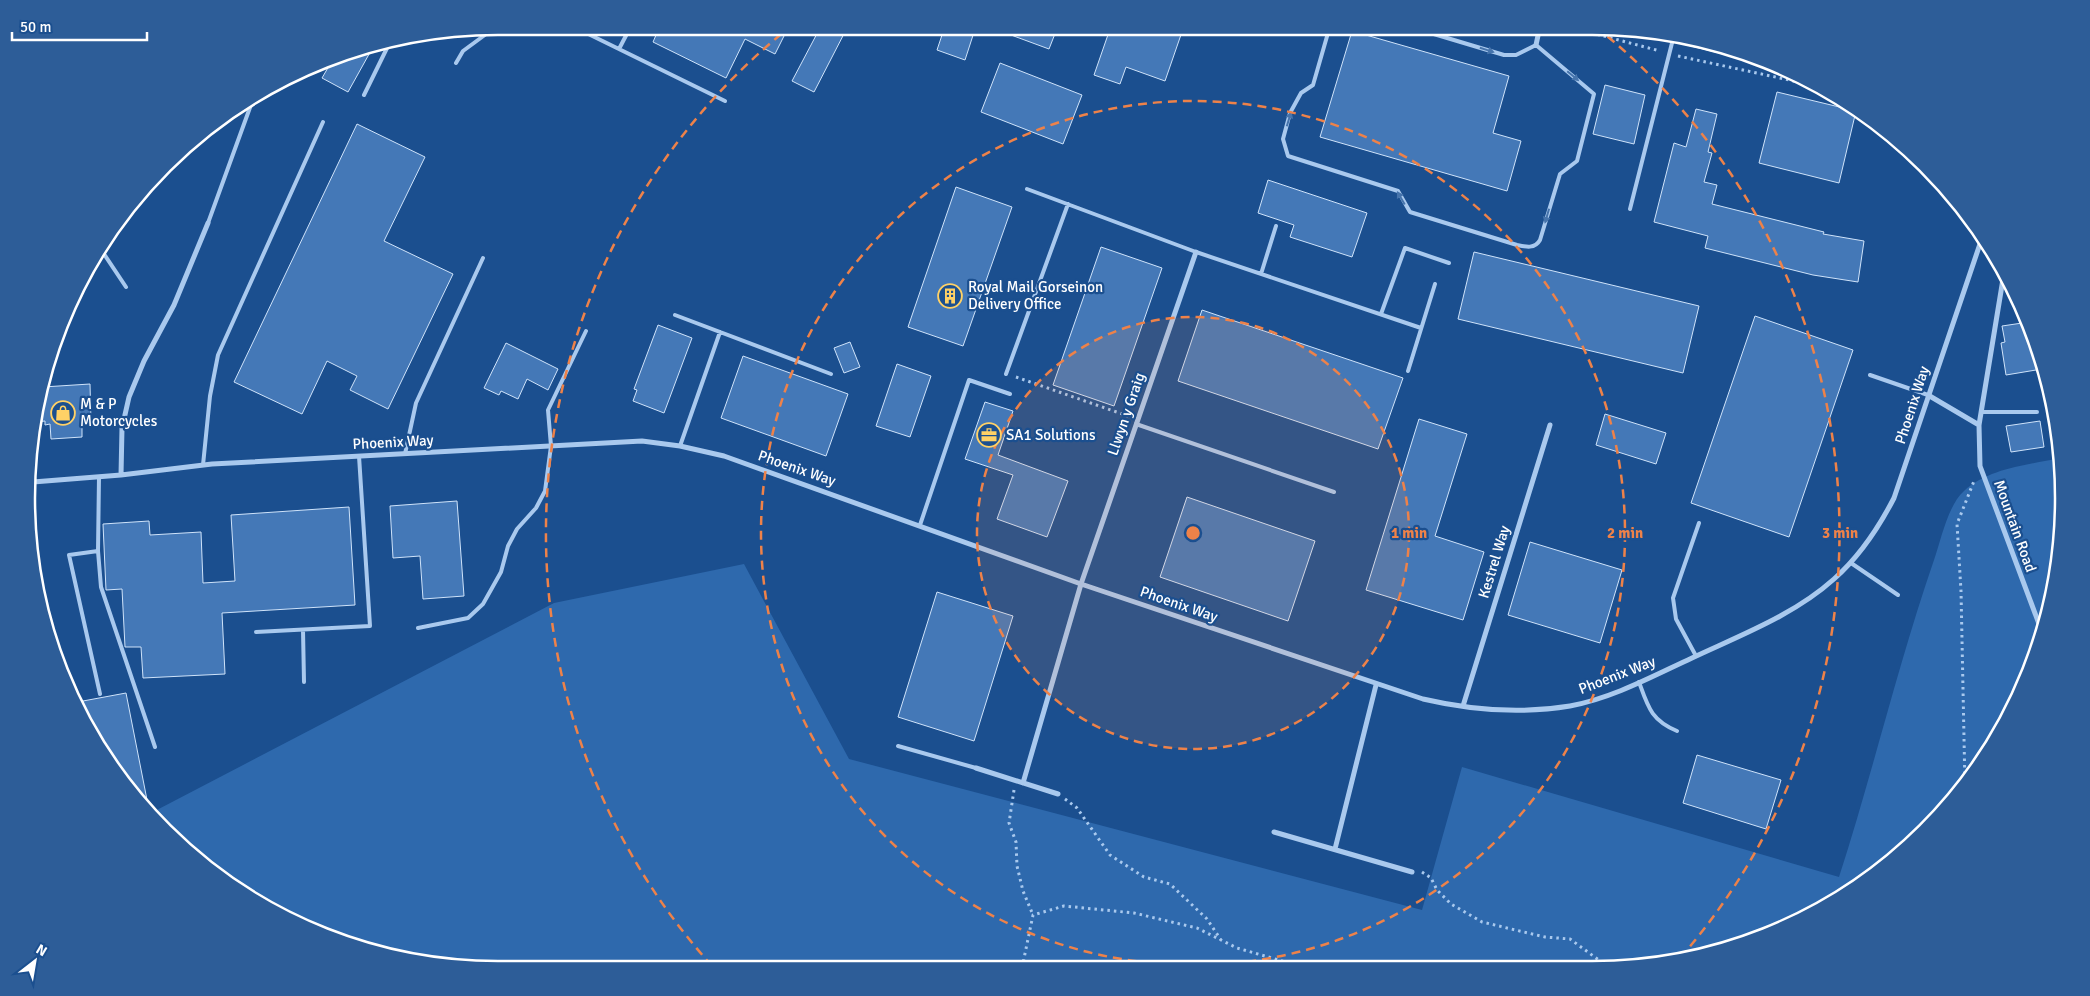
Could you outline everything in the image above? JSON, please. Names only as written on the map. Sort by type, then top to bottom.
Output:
[{"type":"street","points":[[1536,45],[1538,35]]},
{"type":"street","points":[[121,475],[122,428],[129,397],[144,361],[174,305],[208,223]]},
{"type":"street","name":"Phoenix Way","points":[[36,482],[121,475],[204,465],[360,456],[642,442],[680,446],[724,456],[1081,584],[1423,700],[1506,710],[1568,706],[1599,698],[1639,682],[1765,625],[1815,595],[1851,562],[1871,536],[1894,498],[1980,245]]},
{"type":"street","name":"Llwyn y Graig","points":[[1023,783],[1081,584],[1196,252]]},
{"type":"street","name":"Mountain Road","points":[[2002,284],[1979,425],[1980,466],[2038,621]]},
{"type":"street","points":[[1928,395],[1979,425]]},
{"type":"street","name":"Kestrel Way","points":[[1463,706],[1550,425]]},
{"type":"street","points":[[1335,849],[1376,685]]},
{"type":"street","points":[[976,768],[1058,794]]},
{"type":"street","points":[[1274,832],[1412,872]]},
{"type":"lane","points":[[456,63],[463,51],[484,35]]},
{"type":"lane","points":[[589,35],[725,101]]},
{"type":"lane","points":[[619,49],[626,35]]},
{"type":"lane","points":[[1327,35],[1313,85],[1303,91],[1290,113],[1283,139],[1288,156],[1398,191],[1410,212],[1517,245],[1529,247],[1536,245],[1540,240],[1560,174],[1577,161],[1594,94],[1536,45],[1516,55],[1504,55],[1437,35]]},
{"type":"lane","points":[[1630,209],[1666,41]]},
{"type":"lane","points":[[364,95],[387,49]]},
{"type":"lane","points":[[208,223],[250,107]]},
{"type":"lane","points":[[204,465],[210,396],[218,356],[323,122]]},
{"type":"lane","points":[[1027,190],[1196,252],[1421,328]]},
{"type":"lane","points":[[1006,374],[1068,204]]},
{"type":"lane","points":[[1260,274],[1276,226]]},
{"type":"lane","points":[[1381,314],[1405,248],[1449,263]]},
{"type":"lane","points":[[104,255],[126,287]]},
{"type":"lane","points":[[405,454],[416,403],[483,258]]},
{"type":"lane","points":[[1408,371],[1435,284]]},
{"type":"lane","points":[[675,314],[831,374]]},
{"type":"lane","points":[[418,628],[468,618],[484,604],[500,572],[508,546],[517,530],[536,508],[545,491],[551,446],[548,410],[586,331]]},
{"type":"lane","points":[[680,446],[720,332]]},
{"type":"lane","points":[[1870,375],[1928,395]]},
{"type":"lane","points":[[920,525],[969,380],[1010,394]]},
{"type":"lane","points":[[1981,412],[2037,412]]},
{"type":"lane","points":[[1136,422],[1334,492]]},
{"type":"lane","points":[[256,632],[370,626],[360,456]]},
{"type":"lane","points":[[99,477],[98,551],[101,587],[155,747]]},
{"type":"lane","points":[[1696,656],[1676,619],[1673,598],[1699,522]]},
{"type":"lane","points":[[98,551],[69,554],[100,694]]},
{"type":"lane","points":[[1851,562],[1898,595]]},
{"type":"lane","points":[[303,630],[304,682]]},
{"type":"lane","points":[[1639,682],[1653,715],[1660,723],[1677,730]]},
{"type":"lane","points":[[898,746],[976,768]]},
{"type":"path","points":[[1006,374],[1136,422]]},
{"type":"path","points":[[1965,772],[1962,591],[1957,524],[1980,466]]},
{"type":"path","points":[[1016,781],[1010,823],[1016,842],[1017,866],[1023,891],[1033,915],[1023,961]]},
{"type":"path","points":[[1058,794],[1077,808],[1110,855],[1144,877],[1170,884],[1207,920],[1221,941]]},
{"type":"path","points":[[1412,872],[1418,870],[1431,878],[1437,890],[1450,904],[1482,922],[1545,937],[1570,939],[1600,961]]},
{"type":"path","points":[[1033,915],[1064,906],[1134,913],[1197,928],[1237,948],[1283,961]]},
{"type":"shaded area","points":[[2053,459],[2055,498],[2051,558],[2039,618],[2020,675],[2007,703],[1977,755],[1940,803],[1919,825],[1897,846],[1849,883],[1824,899],[1769,926],[1712,945],[1682,952],[1622,960],[1592,961],[468,960],[408,952],[378,945],[321,926],[293,913],[266,899],[216,865],[193,846],[157,810],[554,603],[744,564],[849,759],[1422,910],[1462,767],[1839,877],[1909,639],[1949,514],[1958,497],[1974,483],[1997,472]]},
{"type":"building","points":[[656,35],[784,35],[775,54],[745,39],[726,78],[653,42]]},
{"type":"building","points":[[816,35],[843,35],[814,92],[792,81]]},
{"type":"building","points":[[942,35],[973,35],[965,60],[937,50]]},
{"type":"building","points":[[1011,35],[1054,35],[1049,49]]},
{"type":"building","points":[[1108,35],[1181,35],[1165,81],[1126,67],[1120,84],[1094,75]]},
{"type":"building","points":[[1351,35],[1366,35],[1509,76],[1493,133],[1521,141],[1507,191],[1320,137]]},
{"type":"building","points":[[369,54],[348,92],[322,78],[328,67]]},
{"type":"building","points":[[1000,63],[1082,95],[1063,144],[981,112]]},
{"type":"building","points":[[1605,85],[1645,95],[1634,144],[1593,134]]},
{"type":"building","points":[[1777,92],[1840,107],[1855,117],[1839,183],[1759,163]]},
{"type":"building","points":[[1696,109],[1717,114],[1708,152],[1712,153],[1704,182],[1717,185],[1712,204],[1824,232],[1823,234],[1864,241],[1858,282],[1813,275],[1705,248],[1708,236],[1654,222],[1674,143],[1686,147]]},
{"type":"building","points":[[357,124],[425,157],[384,241],[453,274],[388,409],[350,390],[357,376],[327,361],[302,414],[234,382]]},
{"type":"building","points":[[1268,180],[1367,213],[1352,257],[1290,237],[1294,225],[1258,213]]},
{"type":"building","points":[[956,187],[1012,207],[963,346],[908,327]]},
{"type":"building","points":[[1101,247],[1162,268],[1114,406],[1053,385]]},
{"type":"building","points":[[1474,252],[1699,306],[1683,373],[1458,319]]},
{"type":"building","points":[[1202,310],[1403,378],[1378,449],[1178,381]]},
{"type":"building","points":[[1755,316],[1853,350],[1789,537],[1691,503]]},
{"type":"building","points":[[2021,323],[2036,370],[2006,375],[2001,343],[2005,342],[2002,326]]},
{"type":"building","points":[[658,325],[692,338],[664,413],[633,401],[637,390],[634,389]]},
{"type":"building","points":[[850,342],[860,367],[844,373],[834,348]]},
{"type":"building","points":[[506,343],[558,369],[548,390],[527,379],[518,399],[501,391],[499,395],[484,388]]},
{"type":"building","points":[[743,356],[848,394],[826,456],[721,418]]},
{"type":"building","points":[[897,364],[931,376],[910,437],[876,426]]},
{"type":"building","name":"M & P Motorcycles","points":[[90,384],[91,423],[82,423],[82,437],[51,439],[50,424],[45,425],[45,421],[42,421],[49,387]]},
{"type":"building","points":[[985,402],[1013,411],[998,455],[1068,481],[1047,537],[997,519],[1013,475],[965,459]]},
{"type":"building","points":[[1605,414],[1666,433],[1656,464],[1596,445]]},
{"type":"building","points":[[1419,419],[1467,434],[1435,536],[1484,552],[1463,620],[1366,590]]},
{"type":"building","points":[[2040,421],[2044,447],[2011,452],[2006,426]]},
{"type":"building","points":[[1187,497],[1315,541],[1288,621],[1160,577]]},
{"type":"building","points":[[457,501],[464,596],[423,599],[420,556],[393,558],[390,506]]},
{"type":"building","points":[[349,507],[355,605],[222,613],[225,674],[143,678],[141,647],[125,647],[122,589],[106,590],[103,524],[149,521],[150,535],[201,532],[203,583],[235,581],[231,515]]},
{"type":"building","points":[[1530,542],[1622,570],[1600,643],[1508,615]]},
{"type":"building","points":[[937,592],[1013,616],[974,741],[898,717]]},
{"type":"building","points":[[126,693],[147,799],[113,755],[83,701]]},
{"type":"building","points":[[1697,755],[1781,780],[1766,829],[1683,803]]},
{"type":"place","name":"Royal Mail Gorseinon Delivery Office","points":[[950,296]]},
{"type":"place","name":"M & P Motorcycles","points":[[63,413]]},
{"type":"place","name":"SA1 Solutions","points":[[989,435]]}]
